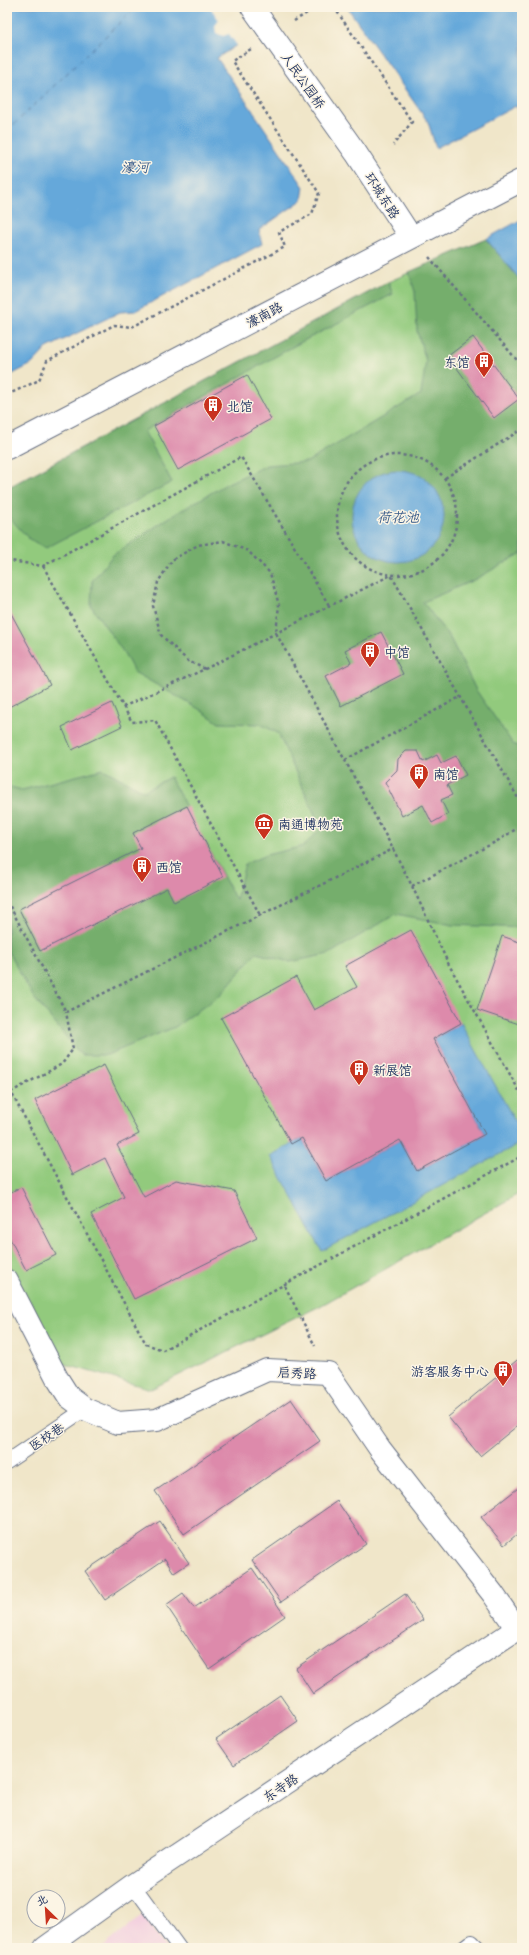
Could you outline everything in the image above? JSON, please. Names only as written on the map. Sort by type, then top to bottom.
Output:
[{"type":"street","name":"人民公园桥","points":[[252,7],[356,153]]},
{"type":"street","name":"环城东路","points":[[356,153],[411,237]]},
{"type":"street","name":"濠南路","points":[[7,448],[522,180]]},
{"type":"street","name":"启秀路","points":[[7,1281],[57,1378],[69,1397],[85,1409],[118,1423],[157,1420],[267,1370],[328,1374],[380,1449],[520,1629]]},
{"type":"street","name":"东寺路","points":[[45,1948],[133,1884],[520,1629]]},
{"type":"lane","name":"医校巷","points":[[7,1462],[85,1409]]},
{"type":"lane","points":[[133,1884],[179,1948]]},
{"type":"lane","points":[[464,1948],[472,1942],[478,1948]]},
{"type":"path","points":[[290,24],[317,7]]},
{"type":"path","points":[[334,7],[412,122],[393,145]]},
{"type":"path","points":[[7,395],[39,380],[48,361],[114,325],[132,327],[285,247],[279,232],[312,214],[319,193],[232,61],[257,45]]},
{"type":"path","points":[[411,237],[522,366]]},
{"type":"path","points":[[445,478],[522,429]]},
{"type":"path","points":[[392,454],[412,456],[431,464],[445,478],[455,496],[458,515],[454,535],[444,552],[430,566],[411,574],[391,575],[372,570],[355,559],[343,543],[337,524],[337,504],[343,485],[356,470],[373,459],[392,454]]},
{"type":"path","points":[[7,563],[11,561],[43,566],[241,457],[330,606]]},
{"type":"path","points":[[205,669],[188,661],[162,635],[153,606],[158,582],[172,560],[198,545],[223,541],[248,551],[270,573],[279,605],[276,633],[393,849],[448,963],[522,1096]]},
{"type":"path","points":[[43,566],[132,722],[155,720],[260,915]]},
{"type":"path","points":[[123,707],[205,669],[391,575]]},
{"type":"path","points":[[391,575],[522,805]]},
{"type":"path","points":[[345,760],[460,697]]},
{"type":"path","points":[[412,886],[499,840],[522,825]]},
{"type":"path","points":[[66,1012],[393,849]]},
{"type":"path","points":[[7,901],[66,1012],[73,1049],[62,1064],[11,1092],[146,1344],[163,1350],[285,1286],[522,1156]]},
{"type":"path","points":[[285,1286],[328,1374]]},
{"type":"shaded area","points":[[142,1915],[166,1948],[102,1948]]},
{"type":"green space","name":"南通博物苑","points":[[486,239],[522,282],[522,1192],[320,1306],[151,1389],[60,1363],[7,1264],[7,488],[388,282]]},
{"type":"green space","points":[[486,239],[522,282],[522,553],[474,580],[423,602],[450,638],[476,690],[513,744],[522,748],[522,928],[453,925],[396,914],[329,954],[290,962],[256,953],[220,995],[175,1027],[107,1055],[81,1055],[34,998],[7,950],[7,786],[22,790],[103,769],[144,791],[170,777],[236,900],[245,864],[266,855],[304,846],[321,828],[278,733],[260,724],[219,723],[199,709],[134,672],[124,653],[91,606],[92,581],[113,555],[170,517],[228,483],[267,465],[307,462],[421,394],[426,361],[417,331],[415,292],[409,272]]},
{"type":"green space","points":[[388,282],[393,294],[294,346],[144,431],[172,482],[46,548],[29,539],[7,515],[7,488]]},
{"type":"water","name":"濠河","points":[[7,7],[295,7],[217,58],[304,187],[302,200],[259,230],[262,244],[135,311],[120,312],[47,348],[32,364],[7,377]]},
{"type":"water","points":[[347,7],[522,7],[522,114],[516,106],[436,148],[428,122]]},
{"type":"water","points":[[522,219],[522,282],[486,239]]},
{"type":"water","name":"荷花池","points":[[398,470],[415,474],[430,484],[440,499],[444,516],[440,533],[430,548],[415,558],[398,562],[381,558],[366,548],[356,533],[352,516],[356,499],[366,484],[381,474]]},
{"type":"water","points":[[461,1023],[522,1134],[522,1142],[322,1251],[270,1156],[302,1138],[326,1181],[400,1140],[417,1171],[485,1134],[433,1039]]},
{"type":"pier","points":[[210,7],[297,7],[238,47],[229,34],[223,36],[216,33],[215,26],[219,20]]},
{"type":"building","name":"东馆","points":[[473,337],[519,399],[494,418],[448,356]]},
{"type":"building","name":"北馆","points":[[247,375],[271,419],[178,470],[154,426]]},
{"type":"building","points":[[7,606],[50,685],[7,708]]},
{"type":"building","name":"中馆","points":[[381,632],[403,674],[341,706],[326,676],[351,663],[345,650]]},
{"type":"building","points":[[112,703],[122,726],[72,750],[62,727]]},
{"type":"building","name":"南馆","points":[[406,751],[418,751],[423,762],[437,755],[441,763],[456,756],[466,775],[447,785],[452,795],[441,800],[448,814],[432,823],[423,805],[402,816],[385,782],[397,770],[398,759]]},
{"type":"building","name":"西馆","points":[[187,806],[223,877],[174,902],[167,888],[40,951],[19,909],[141,848],[133,833]]},
{"type":"building","name":"新展馆","points":[[411,930],[461,1023],[433,1039],[485,1134],[417,1171],[400,1140],[326,1181],[302,1138],[291,1144],[221,1018],[296,977],[314,1010],[357,987],[345,966]]},
{"type":"building","points":[[502,936],[522,943],[522,1025],[477,1010]]},
{"type":"building","points":[[104,1065],[139,1134],[117,1145],[144,1197],[176,1180],[234,1191],[257,1238],[134,1299],[91,1214],[124,1197],[105,1158],[72,1175],[35,1100]]},
{"type":"building","points":[[21,1187],[56,1255],[26,1270],[7,1233],[7,1194]]},
{"type":"building","name":"游客服务中心","points":[[522,1356],[522,1422],[480,1456],[448,1417]]},
{"type":"building","points":[[291,1399],[320,1441],[184,1534],[155,1491]]},
{"type":"building","points":[[522,1485],[522,1530],[504,1545],[481,1517]]},
{"type":"building","points":[[337,1501],[366,1544],[281,1602],[252,1560]]},
{"type":"building","points":[[160,1521],[189,1563],[174,1573],[165,1559],[105,1600],[85,1571]]},
{"type":"building","points":[[252,1568],[285,1616],[209,1669],[166,1605],[183,1593],[194,1608]]},
{"type":"building","points":[[405,1594],[423,1620],[313,1694],[296,1668]]},
{"type":"building","points":[[280,1695],[298,1721],[234,1765],[216,1739]]},
{"type":"ferry route","points":[[7,131],[136,7]]},
{"type":"place","name":"东馆","points":[[484,378]]},
{"type":"place","name":"北馆","points":[[213,422]]},
{"type":"place","name":"中馆","points":[[370,668]]},
{"type":"place","name":"南馆","points":[[419,790]]},
{"type":"place","name":"南通博物苑","points":[[264,840]]},
{"type":"place","name":"西馆","points":[[142,883]]},
{"type":"place","name":"新展馆","points":[[359,1086]]},
{"type":"place","name":"游客服务中心","points":[[503,1387]]}]
